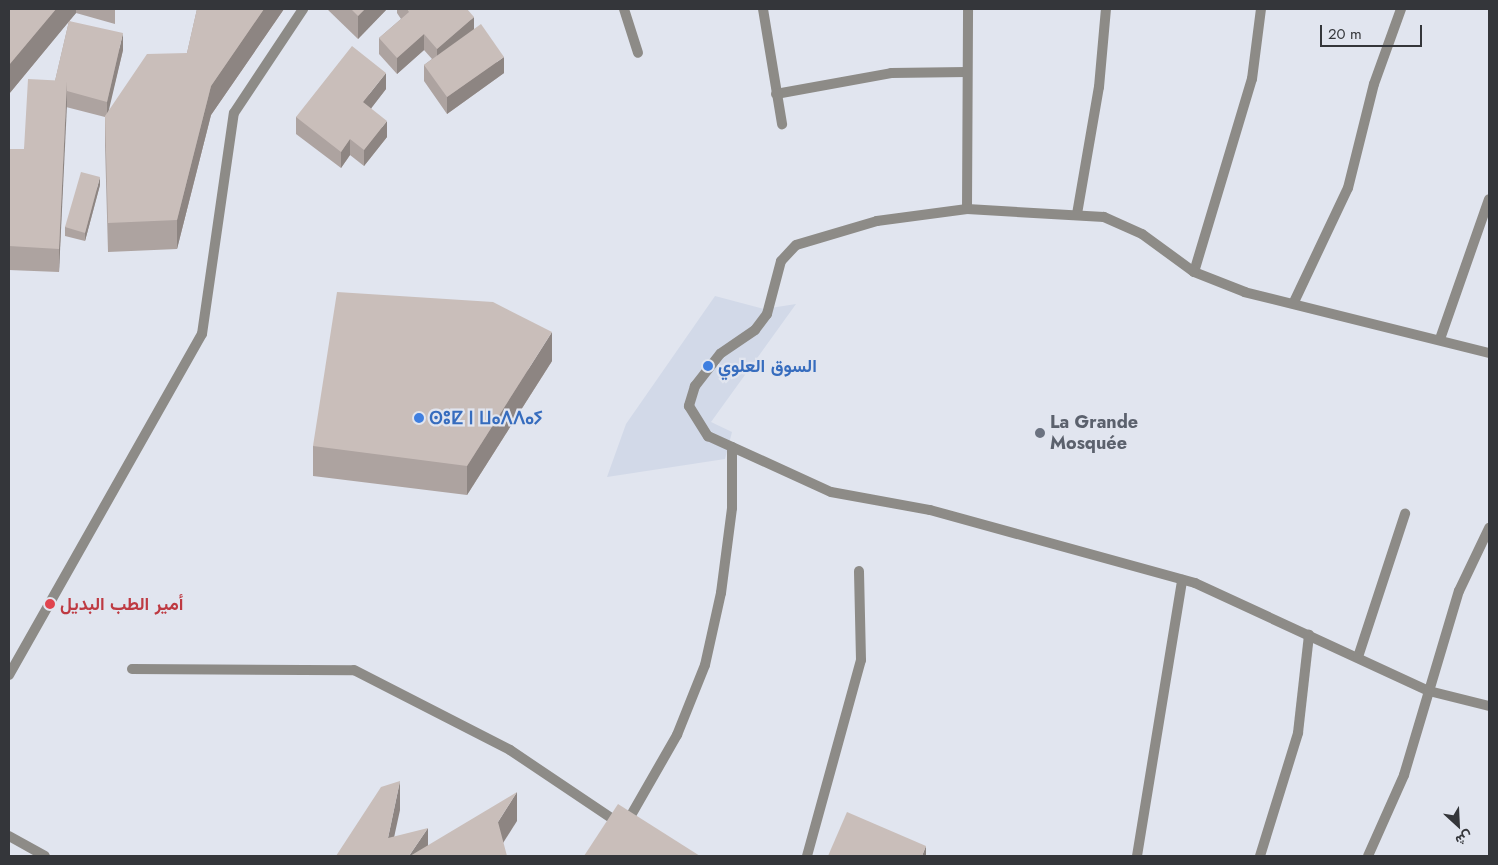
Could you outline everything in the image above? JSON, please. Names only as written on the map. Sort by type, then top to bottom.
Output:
[{"type":"street","points":[[9,675],[202,334],[234,113],[303,9]]},
{"type":"street","points":[[624,9],[638,53]]},
{"type":"street","points":[[764,9],[782,124]]},
{"type":"street","points":[[967,209],[968,9]]},
{"type":"street","points":[[1077,214],[1099,87],[1106,9]]},
{"type":"street","points":[[1194,272],[1252,79],[1261,9]]},
{"type":"street","points":[[1294,302],[1348,188],[1374,84],[1401,9]]},
{"type":"street","points":[[776,94],[891,73],[967,72]]},
{"type":"street","points":[[1440,339],[1489,199]]},
{"type":"street","points":[[1489,353],[1294,302],[1246,292],[1194,272],[1142,234],[1104,217],[967,209],[877,221],[820,236],[788,250],[781,261],[767,314],[755,330],[720,354],[695,386],[689,406],[695,420],[708,436],[831,492],[930,510],[1182,580],[1358,657],[1429,691],[1489,706]]},
{"type":"street","points":[[613,838],[628,829],[677,735],[705,665],[721,593],[732,508],[732,448]]},
{"type":"street","points":[[1358,657],[1405,514]]},
{"type":"street","points":[[1368,856],[1404,775],[1459,591],[1489,528]]},
{"type":"street","points":[[807,856],[861,660],[858,571]]},
{"type":"street","points":[[1136,856],[1182,580]]},
{"type":"street","points":[[1260,856],[1298,733],[1308,635]]},
{"type":"street","points":[[132,669],[354,670],[510,750],[628,829]]},
{"type":"street","points":[[9,836],[45,856]]},
{"type":"shaded area","name":"السوق العلوي","points":[[715,296],[764,309],[796,304],[711,422],[732,432],[725,459],[607,477],[626,424]]},
{"type":"building","points":[[9,9],[56,9],[9,65]]},
{"type":"building","points":[[197,9],[264,9],[211,86],[177,220],[108,223],[105,116],[147,54],[187,53]]},
{"type":"building","points":[[351,9],[365,9],[358,16]]},
{"type":"building","points":[[407,9],[467,9],[474,17],[437,49],[424,34],[397,58],[379,38],[409,12]]},
{"type":"building","points":[[69,21],[123,33],[107,102],[67,91],[67,81],[55,81]]},
{"type":"building","points":[[481,24],[504,57],[447,97],[424,65]]},
{"type":"building","points":[[352,46],[386,73],[363,102],[387,121],[364,150],[350,139],[341,152],[296,117]]},
{"type":"building","points":[[28,79],[67,81],[59,249],[9,246],[9,149],[24,149]]},
{"type":"building","points":[[81,172],[100,177],[85,233],[65,227]]},
{"type":"building","name":"ⵙⵓⵇ ⵏ ⵡⴰⴷⴷⴰⵢ","points":[[337,292],[493,302],[552,332],[467,466],[313,446]]},
{"type":"building","points":[[400,781],[388,838],[428,828],[409,856],[336,856],[381,787]]},
{"type":"building","points":[[517,792],[498,822],[507,856],[410,856]]},
{"type":"building","points":[[618,804],[700,856],[584,856]]},
{"type":"building","points":[[847,812],[926,846],[922,856],[828,856]]},
{"type":"place","name":"السوق العلوي","points":[[708,366]]},
{"type":"place","name":"ⵙⵓⵇ ⵏ ⵡⴰⴷⴷⴰⵢ","points":[[419,418]]},
{"type":"place","name":"La Grande Mosquée","points":[[1040,433]]},
{"type":"place","name":"أمير الطب البديل","points":[[50,604]]}]
